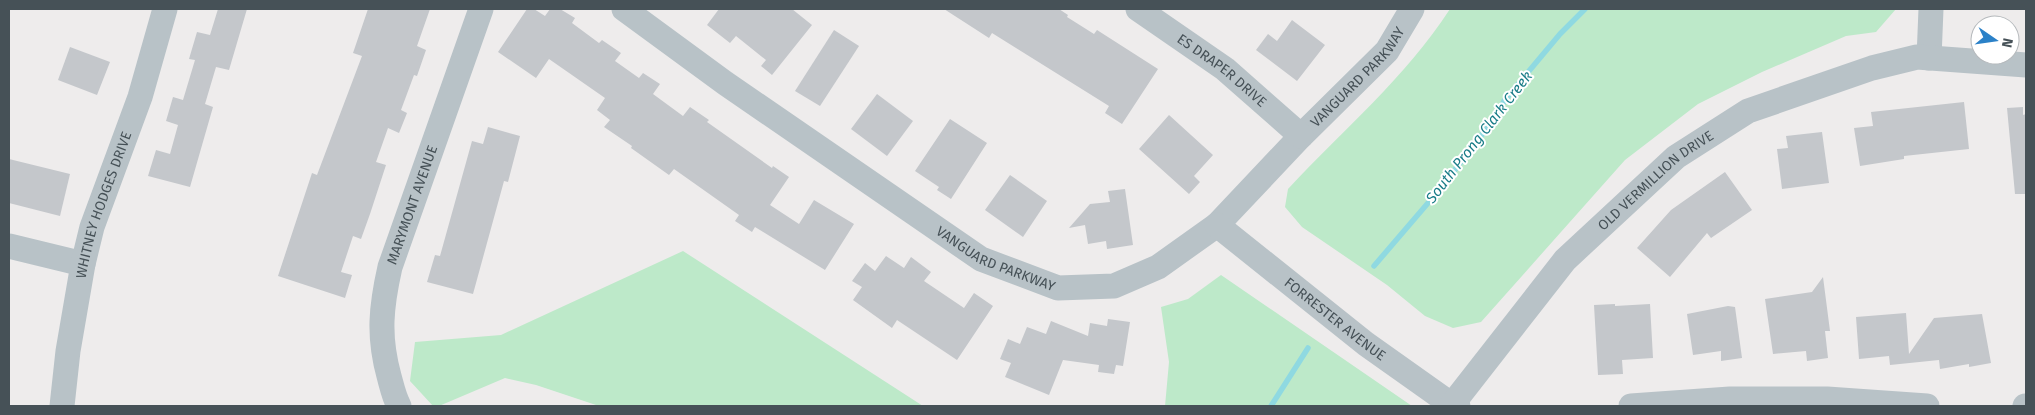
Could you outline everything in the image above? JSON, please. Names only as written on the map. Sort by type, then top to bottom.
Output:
[{"type":"street","name":"WHITNEY HODGES DRIVE","points":[[62,406],[68,352],[83,264],[92,227],[140,97],[165,9]]},
{"type":"street","name":"MARYMONT AVENUE","points":[[399,406],[383,352],[381,320],[384,296],[390,268],[480,9]]},
{"type":"street","name":"VANGUARD PARKWAY","points":[[624,9],[725,83],[981,259],[1058,288],[1114,286],[1158,267],[1217,225],[1301,136],[1387,51],[1412,9]]},
{"type":"street","name":"ES DRAPER DRIVE","points":[[1138,9],[1225,69],[1301,136]]},
{"type":"street","points":[[1929,58],[1931,9]]},
{"type":"street","name":"OLD VERMILLION DRIVE","points":[[1454,406],[1565,260],[1676,157],[1748,111],[1872,68],[1917,57],[2026,65]]},
{"type":"street","name":"FORRESTER AVENUE","points":[[1217,225],[1366,344],[1454,406]]},
{"type":"street","points":[[9,246],[83,264]]},
{"type":"street","points":[[1631,406],[1730,399],[1827,399],[1927,406]]},
{"type":"green space","points":[[1450,9],[1896,9],[1876,32],[1846,36],[1762,72],[1698,104],[1625,160],[1481,322],[1453,328],[1425,316],[1387,285],[1302,227],[1285,207],[1288,189],[1414,58]]},
{"type":"green space","points":[[683,251],[923,406],[599,406],[536,385],[505,378],[439,406],[433,406],[410,381],[415,342],[501,335]]},
{"type":"green space","points":[[1221,275],[1412,406],[1165,406],[1169,362],[1161,307],[1188,299]]},
{"type":"building","points":[[218,9],[247,9],[229,70],[216,67],[205,104],[213,107],[190,187],[148,176],[156,150],[170,154],[178,125],[166,121],[173,97],[183,100],[195,60],[189,59],[197,32],[210,35]]},
{"type":"building","points":[[368,9],[430,9],[417,46],[426,50],[417,76],[414,75],[401,110],[407,113],[399,133],[388,128],[376,162],[386,165],[361,239],[353,236],[341,272],[352,275],[345,298],[278,276],[312,173],[317,175],[362,56],[353,53]]},
{"type":"building","points":[[527,9],[534,9],[545,16],[550,9],[560,9],[575,18],[572,23],[599,43],[602,40],[621,53],[615,61],[639,78],[643,73],[660,84],[653,94],[683,116],[690,107],[709,120],[707,122],[772,168],[773,166],[789,177],[770,205],[799,224],[814,200],[854,224],[825,270],[755,227],[752,232],[735,221],[739,215],[674,169],[669,175],[631,148],[632,146],[604,127],[610,120],[597,110],[605,98],[549,59],[536,78],[498,52]]},
{"type":"building","points":[[719,9],[792,9],[812,25],[772,75],[761,66],[766,60],[736,36],[730,43],[707,25]]},
{"type":"building","points":[[944,9],[1059,9],[1068,15],[1067,17],[1094,34],[1097,30],[1158,69],[1122,124],[1105,113],[1109,106],[992,33],[989,38]]},
{"type":"building","points":[[1292,20],[1325,45],[1297,81],[1256,50],[1268,34],[1277,41]]},
{"type":"building","points":[[834,30],[859,46],[820,106],[795,91]]},
{"type":"building","points":[[70,47],[110,62],[97,95],[58,80]]},
{"type":"building","points":[[877,94],[913,121],[887,156],[851,129]]},
{"type":"building","points":[[1964,102],[1969,149],[1904,156],[1904,159],[1860,166],[1854,128],[1873,126],[1871,112]]},
{"type":"building","points":[[2023,107],[2023,115],[2026,114],[2026,194],[2015,194],[2007,108]]},
{"type":"building","points":[[1169,115],[1213,155],[1194,176],[1200,182],[1189,194],[1139,149]]},
{"type":"building","points":[[950,119],[987,143],[951,199],[937,190],[939,187],[915,171]]},
{"type":"building","points":[[488,127],[520,136],[508,182],[504,181],[473,294],[427,282],[435,255],[440,256],[472,141],[483,144]]},
{"type":"building","points":[[1822,132],[1829,183],[1782,189],[1777,149],[1788,148],[1786,136]]},
{"type":"building","points":[[9,159],[70,174],[60,216],[9,203]]},
{"type":"building","points":[[1725,172],[1752,210],[1711,238],[1707,233],[1670,277],[1637,248],[1671,210]]},
{"type":"building","points":[[1010,175],[1047,201],[1023,237],[985,210]]},
{"type":"building","points":[[1125,189],[1133,245],[1107,249],[1106,241],[1088,244],[1085,225],[1069,228],[1090,204],[1110,202],[1108,191]]},
{"type":"building","points":[[886,256],[904,268],[911,257],[931,272],[924,281],[964,308],[974,293],[993,306],[957,360],[897,320],[892,328],[853,300],[862,287],[852,281],[865,263],[875,271]]},
{"type":"building","points":[[1823,277],[1830,331],[1825,331],[1828,358],[1807,361],[1806,351],[1773,354],[1765,299],[1812,292]]},
{"type":"building","points":[[1615,304],[1615,306],[1650,304],[1653,358],[1622,360],[1623,374],[1598,375],[1594,305]]},
{"type":"building","points":[[1728,306],[1735,307],[1742,358],[1721,361],[1721,351],[1693,355],[1687,314]]},
{"type":"building","points":[[1906,313],[1909,354],[1934,318],[1982,314],[1991,363],[1969,367],[1969,364],[1940,369],[1939,360],[1890,365],[1889,356],[1859,359],[1856,317]]},
{"type":"building","points":[[1108,319],[1130,322],[1123,366],[1116,365],[1114,374],[1098,372],[1099,365],[1063,360],[1049,395],[1005,377],[1011,363],[1000,359],[1008,339],[1020,344],[1027,327],[1046,334],[1051,321],[1088,336],[1090,323],[1107,326]]},
{"type":"waterway","name":"South Prong Clark Creek","points":[[1374,266],[1440,189],[1498,114],[1504,101],[1560,34],[1585,9]]},
{"type":"waterway","name":"South Prong Clark Creek","points":[[1271,406],[1308,348]]}]
